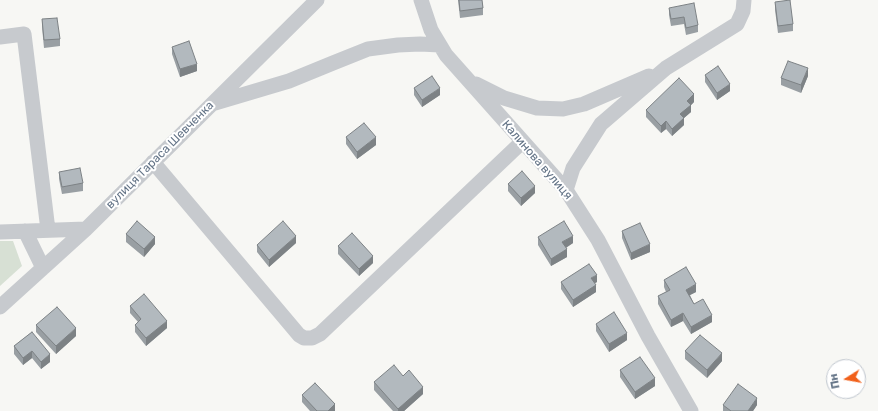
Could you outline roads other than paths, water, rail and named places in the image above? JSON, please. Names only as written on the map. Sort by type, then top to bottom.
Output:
[{"type":"street","name":"вулиця Тараса Шевченка","points":[[0,307],[86,229],[317,0]]},
{"type":"street","name":"Калинова вулиця","points":[[421,0],[431,30],[446,55],[566,190],[598,240],[648,336],[691,411]]},
{"type":"street","points":[[468,80],[504,98],[537,108],[563,109],[584,104],[666,68],[737,24],[743,11],[744,0]]},
{"type":"street","points":[[0,37],[24,34],[48,230]]},
{"type":"street","points":[[213,103],[289,81],[368,49],[398,45],[440,45]]},
{"type":"street","points":[[566,190],[573,168],[601,124],[666,68]]},
{"type":"street","points":[[153,162],[299,335],[304,338],[312,338],[320,334],[522,142]]},
{"type":"street","points":[[0,232],[86,229]]},
{"type":"street","points":[[25,231],[43,268]]}]
